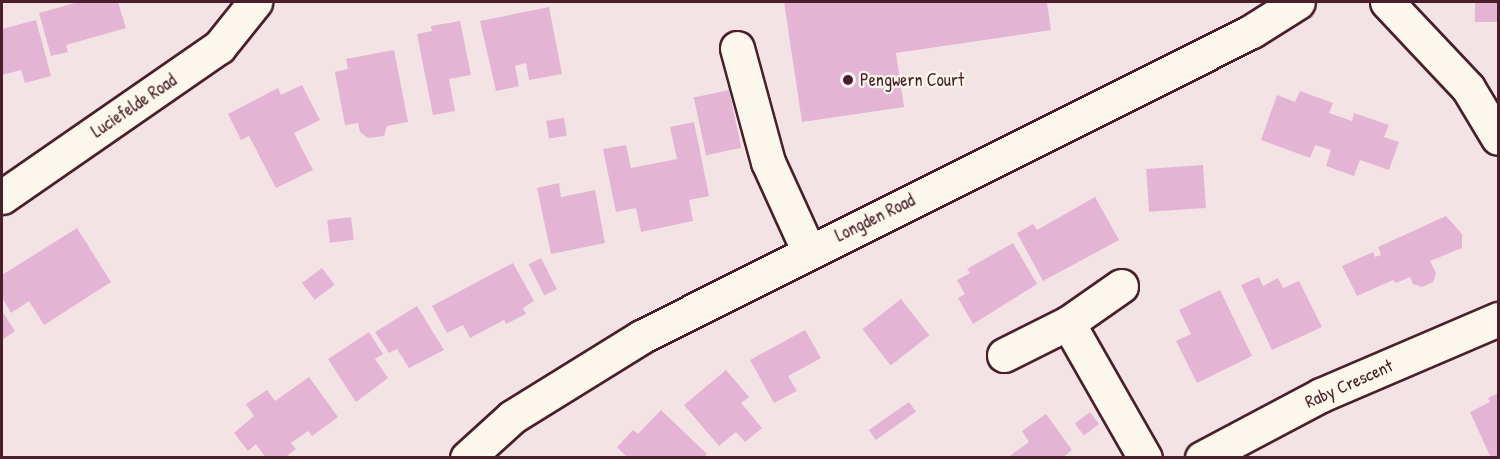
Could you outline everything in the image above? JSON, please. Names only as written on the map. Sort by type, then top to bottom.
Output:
[{"type":"street","name":"Luciefelde Road","points":[[2,197],[219,47],[255,2]]},
{"type":"street","name":"Longden Road","points":[[467,458],[512,417],[641,337],[1252,31],[1298,2]]},
{"type":"street","points":[[1387,2],[1468,88],[1498,138]]},
{"type":"street","points":[[737,48],[768,162],[809,252]]},
{"type":"street","points":[[1004,355],[1068,323],[1121,286]]},
{"type":"street","name":"Raby Crescent","points":[[1202,458],[1321,395],[1498,319]]},
{"type":"street","points":[[1068,323],[1144,458]]},
{"type":"building","points":[[78,2],[118,2],[126,28],[66,45],[68,52],[51,56],[39,13]]},
{"type":"building","name":"Pengwern Court","points":[[784,2],[1047,2],[1051,30],[896,53],[904,107],[802,122]]},
{"type":"building","points":[[1475,2],[1498,2],[1498,22],[1475,22]]},
{"type":"building","points":[[549,7],[562,74],[529,80],[526,63],[515,66],[519,86],[496,91],[480,21]]},
{"type":"building","points":[[36,20],[51,76],[25,83],[21,70],[2,75],[2,29]]},
{"type":"building","points":[[460,21],[471,75],[449,79],[455,111],[433,115],[417,34],[432,31],[431,26]]},
{"type":"building","points":[[394,50],[408,122],[387,126],[384,136],[368,138],[360,132],[358,123],[345,125],[335,72],[348,69],[346,59]]},
{"type":"building","points":[[302,85],[320,120],[294,133],[313,170],[276,188],[249,136],[241,140],[228,114],[278,88],[281,95]]},
{"type":"building","points":[[729,90],[741,148],[706,155],[694,97]]},
{"type":"building","points":[[1300,91],[1333,103],[1329,113],[1352,121],[1354,113],[1389,125],[1384,137],[1399,142],[1389,170],[1360,160],[1354,176],[1326,166],[1331,150],[1315,145],[1310,158],[1261,140],[1277,95],[1295,102]]},
{"type":"building","points":[[564,118],[567,136],[549,139],[546,121]]},
{"type":"building","points":[[694,122],[709,196],[689,200],[693,221],[641,232],[636,208],[616,212],[603,149],[626,145],[631,168],[677,159],[670,127]]},
{"type":"building","points":[[1203,165],[1206,208],[1149,212],[1146,169]]},
{"type":"building","points":[[559,183],[561,197],[595,190],[605,243],[551,254],[537,188]]},
{"type":"building","points":[[1095,197],[1119,240],[1043,281],[1017,233],[1033,224],[1037,230]]},
{"type":"building","points":[[1446,216],[1462,234],[1462,248],[1430,261],[1436,273],[1433,282],[1422,287],[1413,284],[1410,277],[1396,283],[1393,280],[1357,296],[1342,266],[1373,252],[1375,257],[1381,255],[1378,247]]},
{"type":"building","points":[[351,217],[354,240],[330,243],[327,220]]},
{"type":"building","points":[[77,228],[111,282],[44,325],[29,301],[11,313],[2,297],[2,275]]},
{"type":"building","points":[[1013,243],[1037,284],[973,324],[958,298],[965,294],[957,280],[970,273],[967,269]]},
{"type":"building","points":[[541,258],[557,289],[544,296],[529,264]]},
{"type":"building","points":[[513,263],[534,301],[523,308],[526,314],[506,324],[504,320],[470,338],[463,325],[447,333],[432,306]]},
{"type":"building","points":[[322,268],[335,285],[315,300],[302,283]]},
{"type":"building","points":[[1259,277],[1263,286],[1278,278],[1283,288],[1299,281],[1322,327],[1272,350],[1241,285]]},
{"type":"building","points":[[1220,290],[1252,356],[1197,383],[1176,341],[1191,334],[1179,310]]},
{"type":"building","points":[[901,299],[929,335],[891,365],[862,329]]},
{"type":"building","points":[[417,306],[444,350],[409,368],[397,349],[389,353],[375,332]]},
{"type":"building","points":[[2,311],[15,331],[2,340]]},
{"type":"building","points":[[805,330],[821,358],[788,376],[797,391],[774,403],[750,360]]},
{"type":"building","points":[[369,332],[383,354],[375,359],[388,378],[356,402],[328,359]]},
{"type":"building","points":[[726,370],[749,397],[741,403],[762,428],[745,442],[736,432],[719,446],[684,405]]},
{"type":"building","points":[[309,377],[338,417],[312,436],[308,431],[291,443],[296,449],[284,458],[266,458],[256,444],[248,451],[234,433],[254,416],[246,404],[267,390],[275,401]]},
{"type":"building","points":[[1498,393],[1498,458],[1491,458],[1470,412],[1490,402],[1488,398]]},
{"type":"building","points":[[909,402],[916,412],[876,440],[869,430]]},
{"type":"building","points":[[661,410],[707,454],[703,458],[628,458],[617,447],[633,430],[638,434]]},
{"type":"building","points":[[1090,412],[1099,424],[1084,435],[1075,423]]},
{"type":"building","points":[[1046,414],[1072,450],[1062,458],[1007,458],[1029,442],[1022,431]]},
{"type":"place","name":"Pengwern Court","points":[[848,80]]}]
